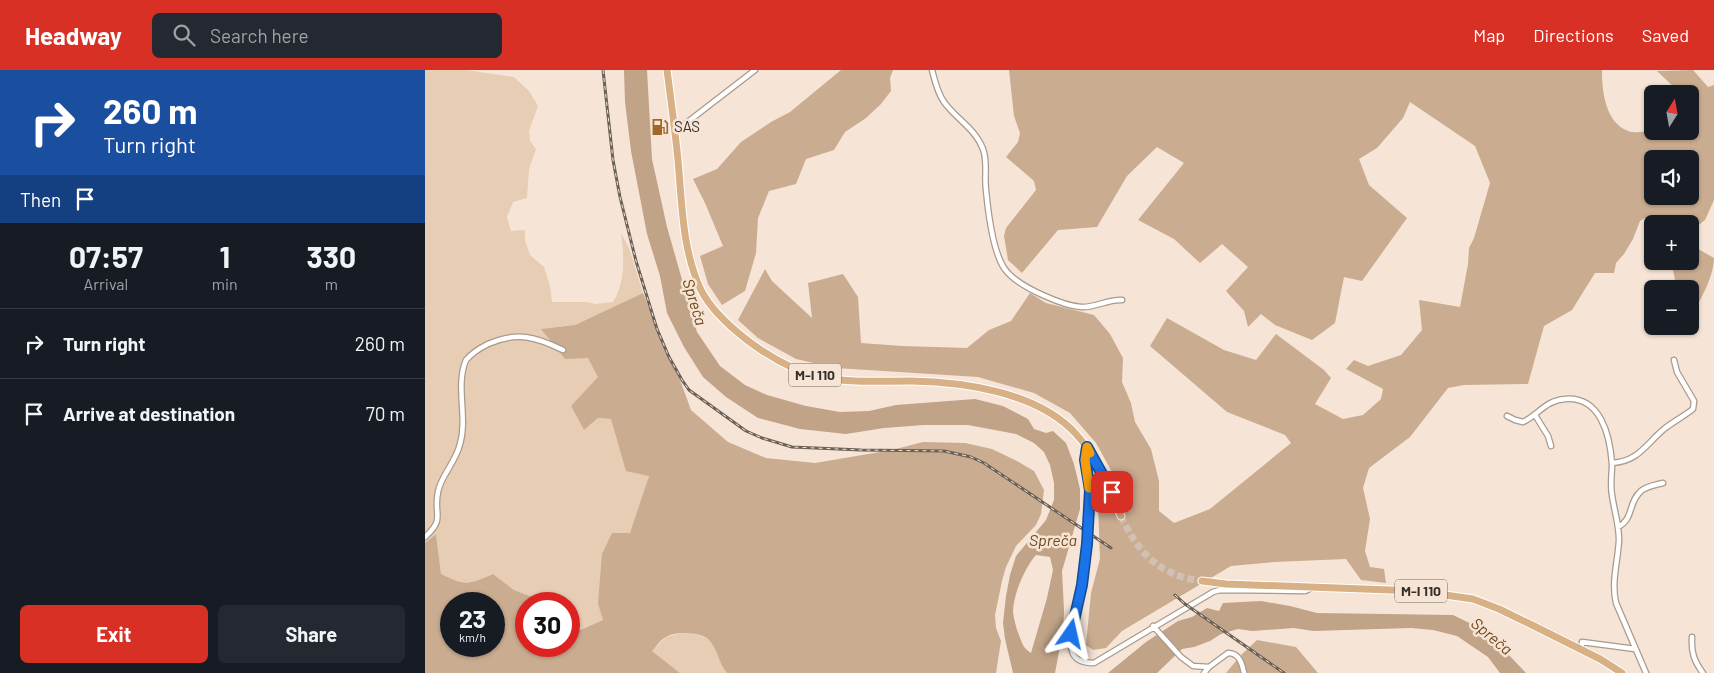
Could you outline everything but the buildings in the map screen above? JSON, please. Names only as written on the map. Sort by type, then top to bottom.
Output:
[{"type":"main road","name":"M-I 110","points":[[667,70],[691,264],[702,291],[718,315],[758,349],[788,366],[819,377],[849,382],[947,382],[1005,393],[1045,410],[1065,423],[1087,447],[1112,492],[1121,516]]},
{"type":"main road","name":"M-I 110","points":[[1202,581],[1226,584],[1417,591],[1473,599],[1499,609],[1622,673]]},
{"type":"street","points":[[675,128],[685,124],[755,70]]},
{"type":"street","points":[[933,70],[937,90],[945,103],[971,129],[982,147],[986,166],[985,184],[990,223],[1004,268],[1015,279],[1034,292],[1067,304],[1090,307],[1109,301],[1122,300]]},
{"type":"street","points":[[425,538],[438,522],[437,500],[439,487],[461,444],[462,378],[463,366],[466,360],[485,346],[512,336],[529,338],[563,350]]},
{"type":"street","points":[[1612,463],[1624,462],[1633,458],[1665,428],[1693,409],[1694,401],[1677,372],[1674,360]]},
{"type":"street","points":[[1507,416],[1523,422],[1554,400],[1565,398],[1574,399],[1592,408],[1602,418],[1607,433],[1612,463],[1611,494],[1619,538],[1613,593],[1646,673]]},
{"type":"street","points":[[1535,415],[1548,436],[1551,446]]},
{"type":"street","points":[[1087,447],[1085,460],[1090,490],[1087,544],[1082,585],[1071,634],[1072,651],[1076,658],[1081,661],[1094,663],[1155,629],[1213,592],[1220,590],[1305,591],[1311,589],[1312,586]]},
{"type":"street","points":[[1618,527],[1627,520],[1636,496],[1642,490],[1663,482]]},
{"type":"street","points":[[1155,629],[1181,657],[1193,666],[1209,667]]},
{"type":"street","points":[[1692,637],[1694,662],[1703,673]]},
{"type":"street","points":[[1581,650],[1582,642],[1635,649]]},
{"type":"street","points":[[1204,673],[1228,653],[1236,654],[1242,664],[1244,673]]},
{"type":"shaded area","points":[[425,70],[466,70],[514,77],[529,91],[538,106],[529,131],[530,141],[536,149],[529,169],[527,198],[513,202],[507,217],[511,231],[525,230],[525,240],[530,255],[544,267],[550,286],[552,302],[587,302],[596,304],[613,302],[622,277],[621,233],[629,248],[643,293],[575,325],[542,329],[588,358],[599,377],[571,406],[584,430],[598,418],[611,419],[649,476],[630,534],[598,604],[603,620],[580,630],[580,592],[519,592],[493,574],[467,583],[449,578],[441,574],[436,534],[425,543]]},
{"type":"shaded area","points":[[841,70],[893,70],[890,78],[891,91],[866,118],[845,132],[834,150],[806,159],[796,184],[769,191],[758,218],[756,253],[745,291],[722,305],[708,284],[700,256],[723,246],[693,179],[717,169],[741,142],[790,112]]},
{"type":"shaded area","points":[[1009,70],[1602,70],[1606,105],[1614,121],[1620,127],[1628,131],[1644,132],[1644,140],[1699,140],[1699,85],[1672,85],[1657,71],[1693,70],[1708,87],[1714,85],[1714,200],[1705,220],[1699,225],[1699,215],[1644,215],[1633,239],[1616,263],[1614,273],[1595,273],[1572,310],[1544,326],[1528,384],[1464,385],[1448,388],[1410,437],[1369,468],[1363,488],[1370,519],[1365,551],[1370,567],[1384,569],[1386,583],[1361,580],[1346,559],[1231,566],[1122,631],[1106,648],[1093,650],[1086,645],[1091,593],[1100,559],[1098,504],[1117,481],[1096,443],[1070,413],[1034,393],[978,377],[836,368],[796,359],[758,338],[738,320],[765,269],[772,281],[812,318],[808,283],[843,274],[858,297],[861,343],[967,348],[989,330],[1011,321],[1030,293],[1046,303],[1094,315],[1110,334],[1123,358],[1122,382],[1131,403],[1135,422],[1151,449],[1159,481],[1159,511],[1174,523],[1210,509],[1291,443],[1285,435],[1227,412],[1150,346],[1167,318],[1224,350],[1256,360],[1276,334],[1324,370],[1331,378],[1315,404],[1343,419],[1363,415],[1381,399],[1383,389],[1346,369],[1354,360],[1368,366],[1401,355],[1422,330],[1419,300],[1460,307],[1469,248],[1474,238],[1490,183],[1475,146],[1410,102],[1403,118],[1377,148],[1359,159],[1369,185],[1407,218],[1362,281],[1344,277],[1335,323],[1312,340],[1275,325],[1261,314],[1248,327],[1244,311],[1226,291],[1248,267],[1222,244],[1200,263],[1174,239],[1138,220],[1184,163],[1157,147],[1127,176],[1097,227],[1058,230],[1022,273],[1008,260],[1004,236],[1006,228],[1036,190],[1034,181],[1006,157],[1018,142],[1020,133],[1014,116]]},
{"type":"shaded area","points":[[1699,249],[1714,258],[1712,273],[1699,301],[1699,280],[1675,280],[1673,270],[1699,270]]},
{"type":"shaded area","points":[[643,293],[691,410],[728,442],[766,458],[815,463],[892,450],[923,442],[965,443],[992,449],[1034,471],[1044,490],[1041,514],[1036,525],[1016,546],[1002,581],[995,615],[996,628],[1001,641],[996,673],[727,673],[708,639],[687,633],[666,637],[652,651],[680,673],[425,673],[425,543],[436,534],[441,574],[456,581],[467,583],[493,574],[519,592],[515,592],[515,657],[580,657],[580,630],[603,620],[598,604],[602,554],[612,533],[630,533],[649,476],[626,471],[611,419],[598,418],[584,430],[571,406],[598,377],[588,358],[565,359],[541,329],[575,325]]},
{"type":"shaded area","points":[[687,632],[704,637],[710,641],[727,673],[680,673],[652,651],[666,637]]},
{"type":"shaded area","points":[[1257,640],[1296,647],[1318,673],[1226,673]]},
{"type":"water","points":[[624,70],[647,70],[652,159],[667,227],[697,332],[720,366],[745,385],[767,395],[806,406],[840,412],[869,411],[896,405],[975,399],[1003,406],[1028,419],[1034,429],[1046,433],[1053,431],[1066,443],[1074,464],[1080,489],[1080,509],[1062,571],[1063,631],[1055,673],[1013,673],[1003,623],[1010,575],[1016,556],[1046,520],[1054,500],[1054,483],[1050,465],[1044,452],[1034,443],[1016,434],[968,425],[924,425],[884,428],[846,434],[800,429],[758,418],[726,397],[703,377],[684,347],[667,313],[660,276],[647,234],[631,151],[625,102]],"holes":[[[1036,555],[1050,557],[1053,570],[1031,653],[1023,645],[1015,624],[1013,615],[1015,598],[1020,582]]]},
{"type":"water","name":"Spreča","points":[[1261,601],[1317,613],[1453,615],[1486,631],[1526,673],[1500,673],[1488,657],[1457,636],[1433,630],[1411,628],[1313,631],[1294,628],[1252,631],[1238,629],[1221,634],[1210,641],[1194,647],[1182,649],[1157,673],[1108,673],[1146,642],[1178,621],[1192,617],[1207,608],[1219,611],[1223,603]]},
{"type":"tunnel","points":[[1121,516],[1135,541],[1152,560],[1174,574],[1202,581]]},
{"type":"railway","points":[[603,70],[613,160],[636,261],[657,329],[669,357],[689,390],[746,431],[792,447],[944,451],[971,457],[984,463],[1111,548]]},
{"type":"railway","points":[[1175,595],[1284,673]]},
{"type":"slow traffic","points":[[1089,488],[1085,460],[1087,447],[1090,453]]},
{"type":"place","name":"SAS","points":[[660,127]]},
{"type":"route","points":[[1071,634],[1082,585],[1087,544],[1090,490],[1085,460],[1087,447],[1112,492]]}]
